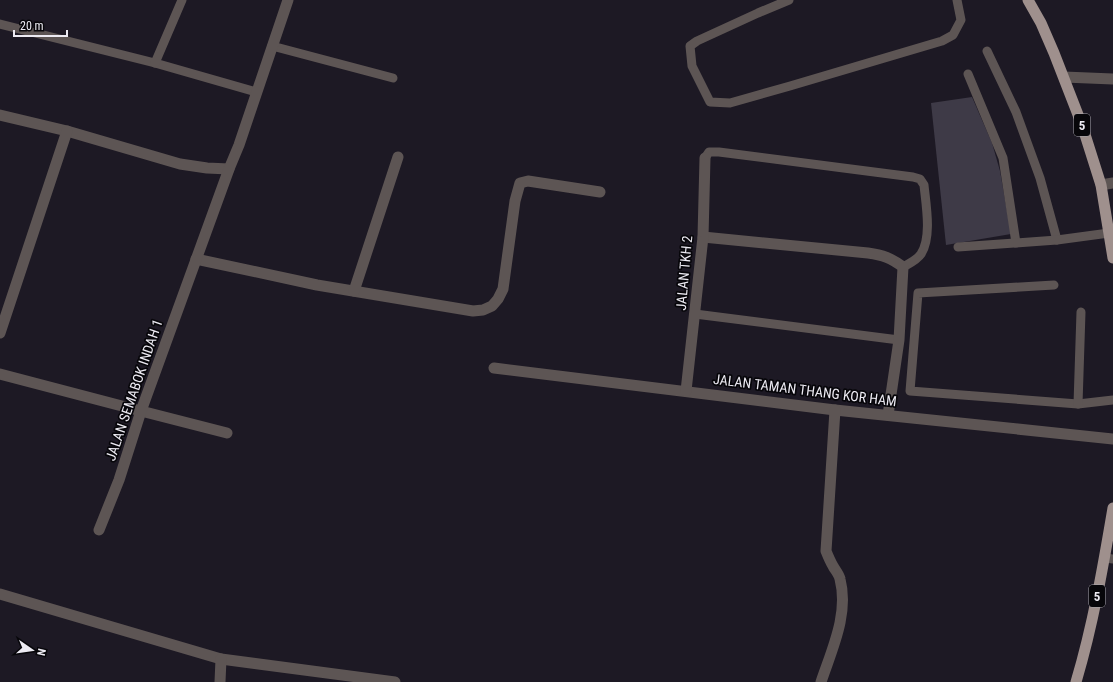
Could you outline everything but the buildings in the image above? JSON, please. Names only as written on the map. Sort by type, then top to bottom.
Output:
[{"type":"main road","name":"5","points":[[1028,0],[1041,23],[1054,53],[1082,126],[1101,185],[1113,258]]},
{"type":"main road","name":"5","points":[[1076,682],[1109,558],[1113,508]]},
{"type":"street","points":[[0,115],[67,131],[180,164],[207,168],[229,169],[239,145],[288,0]]},
{"type":"street","points":[[1064,77],[1113,79]]},
{"type":"street","points":[[0,333],[67,131]]},
{"type":"street","points":[[354,291],[398,157]]},
{"type":"street","name":"JALAN TKH 2","points":[[686,391],[703,237],[705,158]]},
{"type":"street","name":"JALAN SEMABOK INDAH 1","points":[[99,530],[119,480],[141,411],[229,169]]},
{"type":"street","points":[[196,259],[317,285],[460,310],[483,310],[492,306],[498,299],[503,289],[515,201],[520,184],[528,181],[600,192]]},
{"type":"street","points":[[1101,185],[1113,183]]},
{"type":"street","points":[[703,237],[868,252],[893,259],[903,267],[899,340],[888,415]]},
{"type":"street","name":"JALAN TAMAN THANG KOR HAM","points":[[494,368],[835,410],[1113,439]]},
{"type":"street","points":[[0,374],[227,433]]},
{"type":"street","points":[[821,682],[842,615],[843,593],[840,577],[832,565],[826,551],[835,410]]},
{"type":"street","points":[[0,594],[221,659],[395,682]]},
{"type":"street","points":[[220,682],[221,659]]},
{"type":"lane","points":[[155,63],[182,0]]},
{"type":"lane","points":[[789,0],[697,41],[690,46],[692,66],[710,102],[730,103],[942,41],[953,35],[961,20],[957,0]]},
{"type":"lane","points":[[0,24],[155,63],[256,92]]},
{"type":"lane","points":[[272,46],[393,78]]},
{"type":"lane","points":[[987,51],[1016,112],[1040,178],[1057,240]]},
{"type":"lane","points":[[968,74],[1003,158],[1016,243]]},
{"type":"lane","points":[[705,158],[709,152],[719,152],[920,179],[924,186],[928,233],[926,243],[921,254],[915,260],[903,267]]},
{"type":"lane","points":[[958,247],[1057,240],[1109,233]]},
{"type":"lane","points":[[1054,285],[918,293],[910,391],[1078,404],[1113,400]]},
{"type":"lane","points":[[1078,404],[1081,312]]},
{"type":"lane","points":[[695,314],[899,340]]}]
